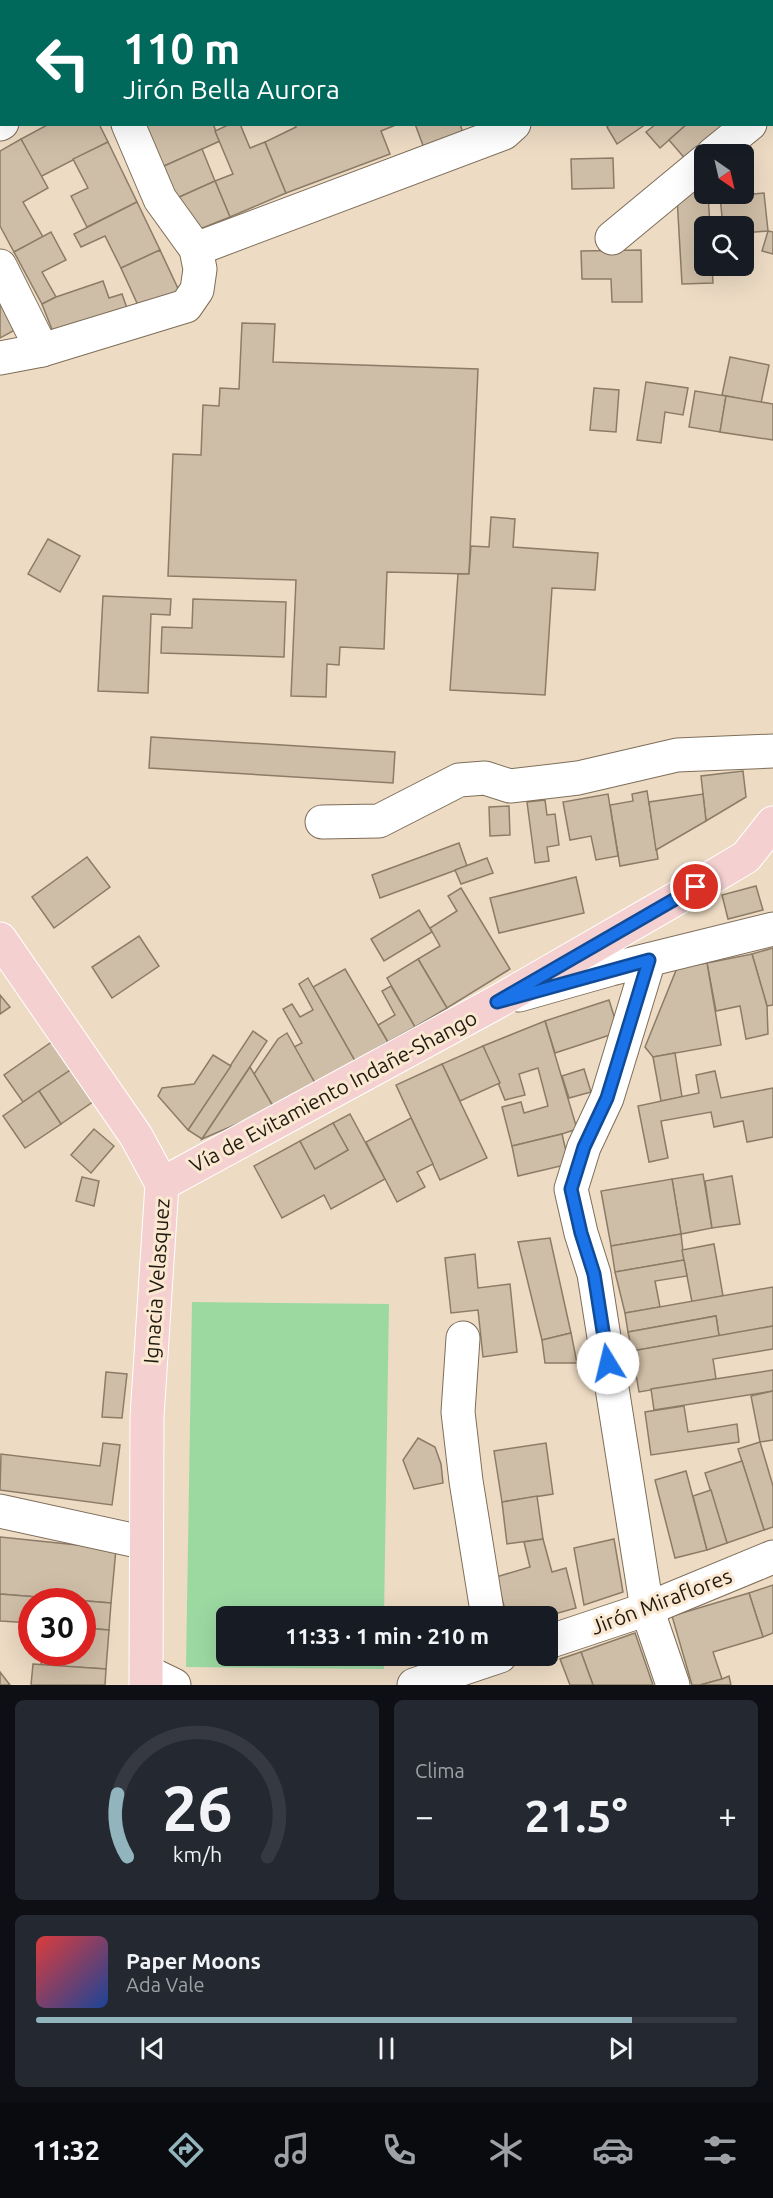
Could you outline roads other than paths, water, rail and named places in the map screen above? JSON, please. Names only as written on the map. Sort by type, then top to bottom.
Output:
[{"type":"main road","name":"Vía de Evitamiento Indañe-Shango","points":[[162,1184],[497,1002],[746,857],[773,823]]},
{"type":"main road","name":"Ignacia Velasquez","points":[[0,939],[136,1136],[162,1184],[147,1417],[146,1543],[155,1681]]},
{"type":"street","points":[[0,358],[42,350],[186,306],[197,290],[200,269],[196,249],[160,199],[129,126]]},
{"type":"street","points":[[196,249],[504,133],[512,126]]},
{"type":"street","points":[[725,144],[748,126]]},
{"type":"street","points":[[612,238],[694,170]]},
{"type":"street","points":[[0,266],[42,350]]},
{"type":"street","points":[[322,822],[379,821],[459,780],[486,778],[510,786],[578,778],[677,755],[773,751]]},
{"type":"street","points":[[497,1002],[773,929]]},
{"type":"street","points":[[649,960],[607,1098],[584,1147],[571,1189],[581,1233],[594,1274],[647,1609],[673,1685]]},
{"type":"street","points":[[463,1338],[458,1413],[466,1481],[486,1606]]},
{"type":"street","points":[[0,1511],[146,1543]]},
{"type":"street","name":"Jirón Miraflores","points":[[558,1639],[647,1609],[773,1557]]},
{"type":"street","points":[[414,1685],[470,1666]]},
{"type":"street","points":[[481,1685],[493,1666]]}]
